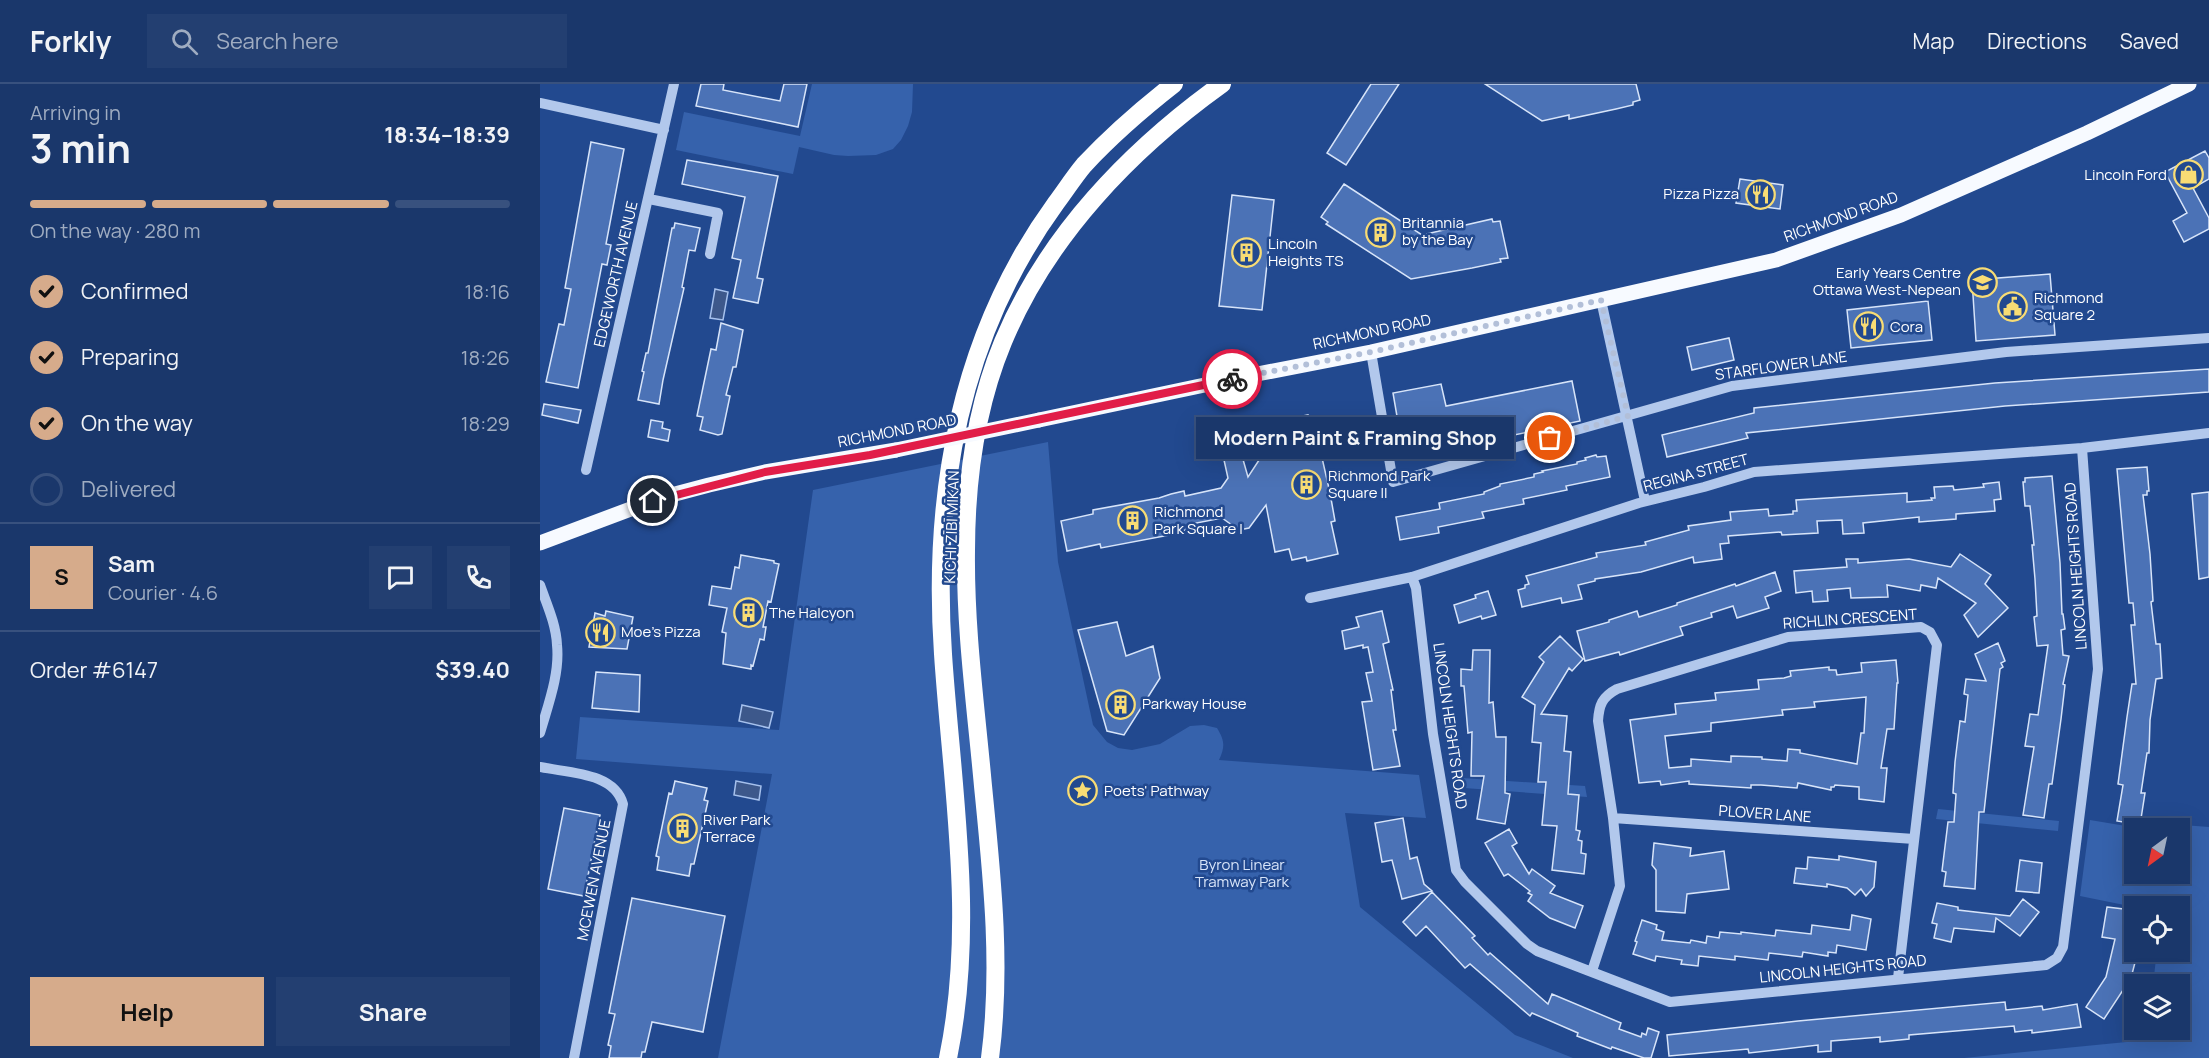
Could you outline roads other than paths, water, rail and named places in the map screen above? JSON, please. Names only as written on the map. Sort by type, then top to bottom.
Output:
[{"type":"highway","name":"KICHI ZĪBĪ MĪKAN","points":[[948,1058],[959,985],[963,900],[943,653],[941,556],[959,414],[973,364],[992,312],[1007,281],[1039,227],[1082,167],[1126,122],[1174,84]]},
{"type":"highway","name":"KICHI ZĪBĪ MĪKAN","points":[[990,1058],[995,1009],[994,896],[969,636],[966,568],[969,490],[975,440],[995,365],[1017,310],[1076,220],[1116,173],[1158,133],[1222,84]]},
{"type":"main road","name":"RICHMOND ROAD","points":[[540,543],[660,498],[765,472],[896,450],[1371,352],[1776,261],[1886,221],[2087,133],[2189,84]]},
{"type":"street","name":"EDGEWORTH AVENUE","points":[[586,470],[674,84]]},
{"type":"street","points":[[540,103],[664,130]]},
{"type":"street","points":[[649,199],[717,213],[710,254]]},
{"type":"street","points":[[1601,300],[1645,501]]},
{"type":"street","name":"STARFLOWER LANE","points":[[1371,352],[1393,482],[1731,386],[2006,352],[2209,338]]},
{"type":"street","name":"REGINA STREET","points":[[1310,598],[1412,577],[1645,501],[1704,488],[1754,472],[2082,448],[2209,433]]},
{"type":"street","name":"LINCOLN HEIGHTS ROAD","points":[[1412,577],[1416,588],[1433,734],[1456,870],[1465,882],[1527,944],[1537,951],[1670,1002],[2046,965],[2057,958],[2062,947],[2098,669],[2082,448]]},
{"type":"street","points":[[540,585],[554,624],[558,654],[554,681],[540,733]]},
{"type":"street","name":"RICHLIN CRESCENT","points":[[1592,971],[1620,886],[1613,818],[1598,721],[1599,709],[1605,695],[1617,689],[1788,637],[1921,627],[1930,632],[1937,645],[1898,978]]},
{"type":"street","name":"MCEWEN AVENUE","points":[[540,767],[604,780],[617,789],[623,804],[574,1058]]},
{"type":"street","name":"PLOVER LANE","points":[[1613,818],[1914,839]]},
{"type":"place","name":"Lincoln Ford","points":[[2188,175]]},
{"type":"place","name":"Pizza Pizza","points":[[1760,194]]},
{"type":"place","name":"Britannia by the Bay","points":[[1381,232]]},
{"type":"place","name":"Lincoln Heights TS","points":[[1247,253]]},
{"type":"place","name":"Early Years Centre Ottawa West-Nepean","points":[[1982,282]]},
{"type":"place","name":"Richmond Square 2","points":[[2013,307]]},
{"type":"place","name":"Cora","points":[[1869,327]]},
{"type":"place","name":"Modern Paint & Framing Shop","points":[[1550,438]]},
{"type":"place","name":"Richmond Park Square II","points":[[1307,485]]},
{"type":"place","name":"Richmond Park Square I","points":[[1133,521]]},
{"type":"place","name":"The Halcyon","points":[[748,613]]},
{"type":"place","name":"Moe's Pizza","points":[[600,632]]},
{"type":"place","name":"Parkway House","points":[[1121,704]]},
{"type":"place","name":"Poets' Pathway","points":[[1083,791]]},
{"type":"place","name":"River Park Terrace","points":[[682,829]]},
{"type":"park label","name":"Byron Linear Tramway Park","points":[[1242,874]]}]
